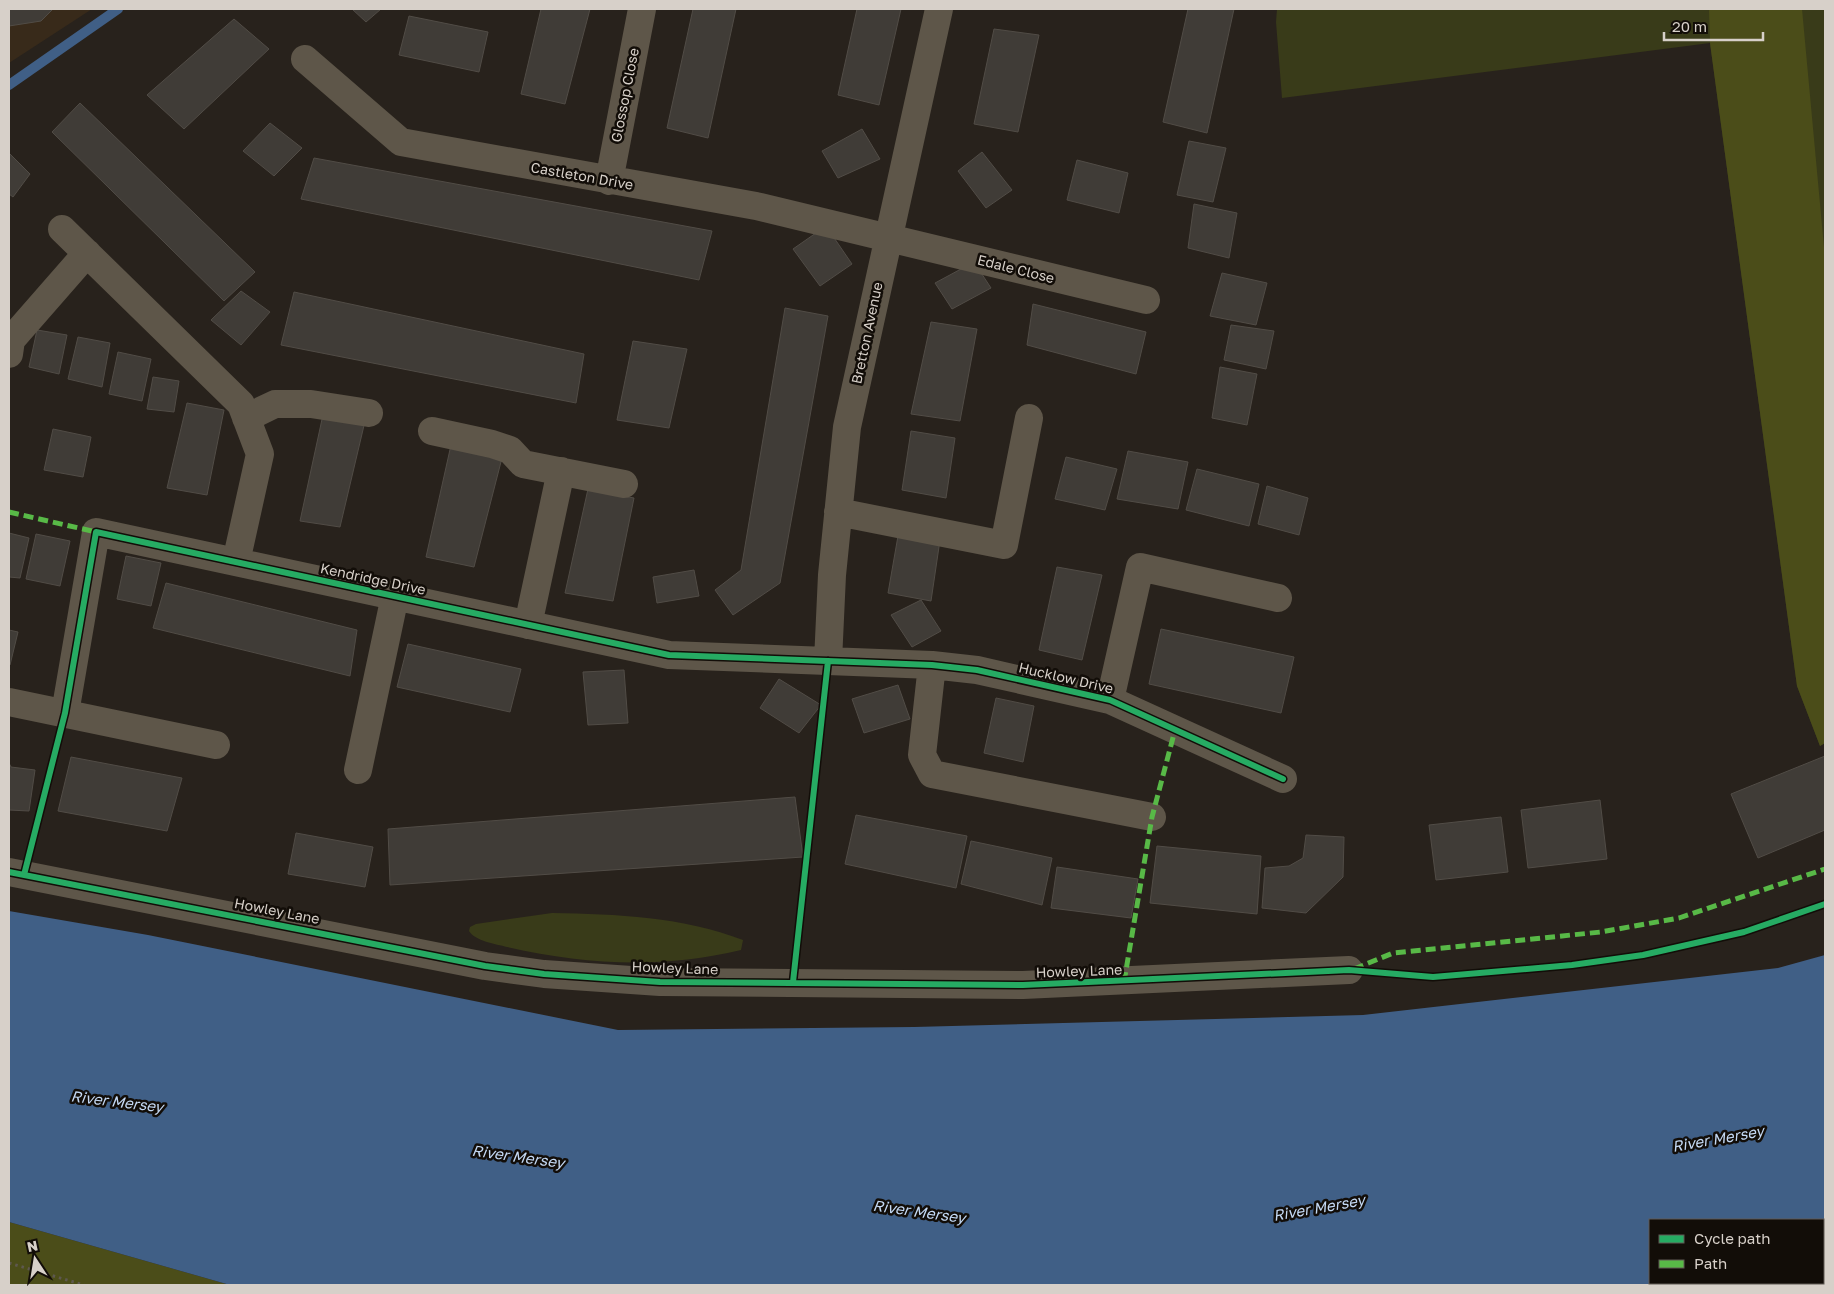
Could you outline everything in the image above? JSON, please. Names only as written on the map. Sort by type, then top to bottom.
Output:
[{"type":"street","name":"Glossop Close","points":[[609,181],[642,9]]},
{"type":"street","name":"Bretton Avenue","points":[[828,661],[838,512],[847,427],[939,9]]},
{"type":"street","name":"Castleton Drive","points":[[304,59],[402,142],[609,181],[756,206],[888,237]]},
{"type":"street","points":[[62,229],[241,404],[260,454],[236,562]]},
{"type":"street","name":"Edale Close","points":[[888,237],[1146,300]]},
{"type":"street","points":[[9,354],[11,340],[87,253]]},
{"type":"street","points":[[246,418],[275,404],[311,404],[369,413]]},
{"type":"street","points":[[838,512],[1004,545],[1029,418]]},
{"type":"street","points":[[432,431],[492,444],[510,450],[523,464],[624,484]]},
{"type":"street","points":[[528,625],[562,471]]},
{"type":"street","name":"Kendridge Drive","points":[[65,713],[96,532],[669,655],[828,661]]},
{"type":"street","name":"Hucklow Drive","points":[[1110,700],[1140,567],[1278,598]]},
{"type":"street","name":"Kendridge Drive","points":[[358,770],[395,596]]},
{"type":"street","name":"Hucklow Drive","points":[[828,661],[932,665],[977,670],[1110,700],[1283,779]]},
{"type":"street","points":[[932,665],[922,755],[932,774],[1152,817]]},
{"type":"street","points":[[9,702],[216,745]]},
{"type":"street","name":"Howley Lane","points":[[9,872],[485,966],[554,975],[660,982],[1023,985],[1350,970]]},
{"type":"path","points":[[9,1263],[84,1285]]},
{"type":"shaded area","points":[[9,9],[92,9],[9,63]]},
{"type":"shaded area","points":[[1709,9],[1802,9],[1825,258],[1825,743],[1820,746],[1797,686],[1710,43]]},
{"type":"shaded area","points":[[9,1222],[230,1285],[9,1285]]},
{"type":"green space","points":[[1277,9],[1825,9],[1825,743],[1820,746],[1797,686],[1710,43],[1282,98],[1276,22]]},
{"type":"green space","points":[[552,913],[601,914],[649,918],[697,926],[743,940],[741,950],[712,956],[653,962],[624,962],[595,961],[536,953],[486,942],[469,931],[470,927],[476,924]]},
{"type":"water","name":"River Mersey","points":[[9,911],[148,935],[618,1030],[914,1027],[1363,1015],[1778,968],[1825,955],[1825,1285],[230,1285],[9,1222]]},
{"type":"building","points":[[9,9],[53,9],[41,21],[9,26]]},
{"type":"building","points":[[352,9],[381,9],[366,22]]},
{"type":"building","points":[[541,9],[590,9],[565,104],[521,94]]},
{"type":"building","points":[[693,9],[736,9],[708,138],[667,128]]},
{"type":"building","points":[[857,9],[901,9],[879,105],[838,95]]},
{"type":"building","points":[[1188,9],[1234,9],[1207,133],[1163,122]]},
{"type":"building","points":[[409,16],[488,32],[479,72],[399,55]]},
{"type":"building","points":[[234,19],[269,49],[184,129],[147,95]]},
{"type":"building","points":[[994,29],[1039,35],[1018,132],[974,124]]},
{"type":"building","points":[[80,103],[255,272],[224,301],[52,132]]},
{"type":"building","points":[[270,123],[302,148],[274,176],[243,151]]},
{"type":"building","points":[[862,129],[880,159],[838,178],[822,151]]},
{"type":"building","points":[[1189,141],[1226,148],[1213,202],[1177,195]]},
{"type":"building","points":[[982,152],[1012,190],[986,208],[958,171]]},
{"type":"building","points":[[9,153],[30,174],[13,197],[9,194]]},
{"type":"building","points":[[314,158],[712,231],[699,280],[301,199]]},
{"type":"building","points":[[1077,160],[1128,173],[1119,213],[1067,200]]},
{"type":"building","points":[[1194,204],[1237,213],[1229,258],[1188,248]]},
{"type":"building","points":[[826,226],[852,264],[820,286],[793,249]]},
{"type":"building","points":[[974,262],[991,288],[952,309],[935,283]]},
{"type":"building","points":[[1222,273],[1267,283],[1256,325],[1210,316]]},
{"type":"building","points":[[241,291],[270,312],[241,345],[211,320]]},
{"type":"building","points":[[294,292],[584,354],[576,403],[281,345]]},
{"type":"building","points":[[1033,304],[1146,332],[1136,374],[1027,345]]},
{"type":"building","points":[[785,308],[828,316],[780,583],[733,615],[715,590],[741,570]]},
{"type":"building","points":[[931,322],[977,329],[960,421],[911,414]]},
{"type":"building","points":[[1231,325],[1274,331],[1266,369],[1224,360]]},
{"type":"building","points":[[37,330],[67,335],[59,374],[29,367]]},
{"type":"building","points":[[78,337],[110,343],[102,387],[68,379]]},
{"type":"building","points":[[633,341],[687,349],[669,428],[617,420]]},
{"type":"building","points":[[118,352],[151,359],[142,401],[109,394]]},
{"type":"building","points":[[1220,367],[1257,374],[1247,425],[1212,418]]},
{"type":"building","points":[[153,377],[179,381],[174,412],[147,409]]},
{"type":"building","points":[[187,403],[224,410],[207,495],[167,488]]},
{"type":"building","points":[[324,410],[366,417],[340,527],[300,521]]},
{"type":"building","points":[[53,429],[91,437],[83,477],[44,470]]},
{"type":"building","points":[[911,431],[955,438],[946,498],[902,490]]},
{"type":"building","points":[[451,445],[503,454],[474,567],[426,557]]},
{"type":"building","points":[[1128,451],[1188,462],[1178,509],[1117,499]]},
{"type":"building","points":[[1066,457],[1117,469],[1105,510],[1055,499]]},
{"type":"building","points":[[1197,469],[1259,484],[1249,526],[1186,510]]},
{"type":"building","points":[[1267,486],[1308,498],[1299,535],[1258,524]]},
{"type":"building","points":[[588,489],[634,498],[613,601],[565,593]]},
{"type":"building","points":[[9,533],[29,538],[20,578],[9,577]]},
{"type":"building","points":[[36,534],[70,541],[60,586],[26,579]]},
{"type":"building","points":[[898,536],[940,540],[931,601],[888,593]]},
{"type":"building","points":[[126,556],[161,563],[151,606],[117,599]]},
{"type":"building","points":[[1057,567],[1102,575],[1082,660],[1039,650]]},
{"type":"building","points":[[694,570],[699,596],[657,603],[653,577]]},
{"type":"building","points":[[166,583],[357,630],[350,676],[153,628]]},
{"type":"building","points":[[921,600],[941,631],[912,647],[891,615]]},
{"type":"building","points":[[1161,629],[1294,657],[1281,713],[1149,684]]},
{"type":"building","points":[[9,630],[18,632],[10,665],[9,665]]},
{"type":"building","points":[[408,644],[521,669],[510,712],[397,687]]},
{"type":"building","points":[[624,670],[628,723],[588,725],[583,672]]},
{"type":"building","points":[[779,679],[821,705],[799,733],[760,708]]},
{"type":"building","points":[[898,685],[910,719],[864,733],[852,699]]},
{"type":"building","points":[[996,698],[1034,706],[1023,762],[984,753]]},
{"type":"building","points":[[1825,756],[1825,830],[1758,858],[1731,794]]},
{"type":"building","points":[[71,757],[182,778],[167,831],[58,811]]},
{"type":"building","points":[[9,763],[11,767],[35,770],[29,811],[9,810]]},
{"type":"building","points":[[795,797],[803,857],[390,885],[388,829]]},
{"type":"building","points":[[1600,800],[1607,859],[1528,868],[1521,810]]},
{"type":"building","points":[[856,815],[967,836],[956,888],[845,864]]},
{"type":"building","points":[[1501,817],[1508,872],[1436,880],[1429,825]]},
{"type":"building","points":[[296,833],[373,847],[365,887],[288,874]]},
{"type":"building","points":[[1306,835],[1344,837],[1343,877],[1306,913],[1262,908],[1265,868],[1289,866],[1303,858]]},
{"type":"building","points":[[971,841],[1052,858],[1042,905],[961,884]]},
{"type":"building","points":[[1157,846],[1261,856],[1257,914],[1150,903]]},
{"type":"building","points":[[1057,867],[1138,879],[1131,918],[1051,908]]},
{"type":"waterway","points":[[9,85],[118,9]]},
{"type":"marked path","points":[[9,512],[96,532]]},
{"type":"marked path","points":[[1124,982],[1152,817],[1175,730]]},
{"type":"marked path","points":[[1354,969],[1393,953],[1601,932],[1679,918],[1825,869]]},
{"type":"cycle path","points":[[24,875],[65,713],[96,532],[669,655],[932,665],[977,670],[1110,700],[1283,779]]},
{"type":"cycle path","points":[[793,982],[828,661]]},
{"type":"cycle path","points":[[9,872],[485,966],[544,974],[660,982],[1023,985],[1349,970],[1433,977],[1572,965],[1643,955],[1744,932],[1825,904]]}]
